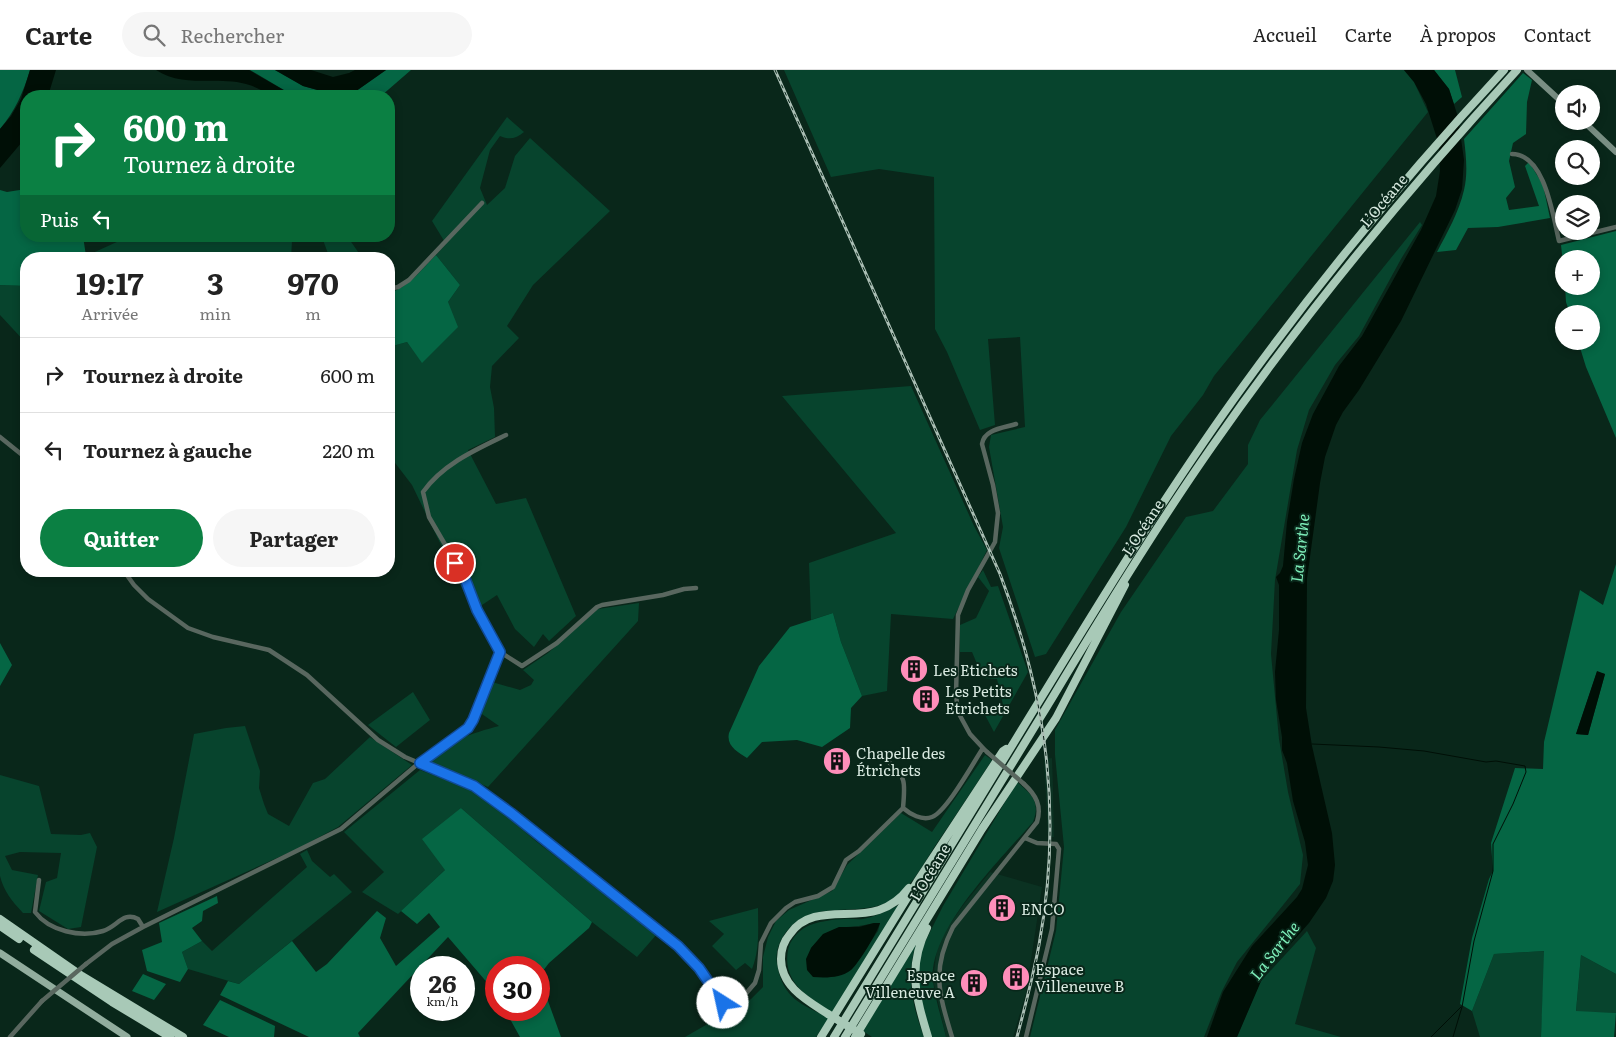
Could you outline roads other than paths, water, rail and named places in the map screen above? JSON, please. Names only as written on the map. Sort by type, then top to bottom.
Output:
[{"type":"highway","name":"L’Océane","points":[[834,1037],[1138,541],[1218,422],[1332,270],[1422,160],[1504,70]]},
{"type":"highway","name":"L’Océane","points":[[845,1037],[1126,576],[1223,430],[1299,326],[1350,261],[1425,172],[1516,70]]},
{"type":"highway","points":[[917,882],[898,899],[879,910],[868,913],[821,916],[803,921],[789,935],[784,944],[782,963],[788,981],[802,996],[861,1036],[955,872],[1056,718],[1125,588],[1126,576]]},
{"type":"highway","points":[[821,1037],[917,882],[1003,751],[1013,744]]},
{"type":"highway","points":[[928,1037],[916,995],[915,962],[923,936],[954,880],[955,872]]},
{"type":"highway","points":[[0,919],[82,976],[183,1037]]},
{"type":"highway","points":[[0,926],[68,974],[170,1037]]},
{"type":"main road","points":[[0,953],[127,1037]]},
{"type":"street","points":[[1527,70],[1555,96]]},
{"type":"street","points":[[1593,130],[1616,152]]},
{"type":"street","points":[[1512,154],[1519,154],[1528,159],[1545,184],[1559,241],[1616,227]]},
{"type":"street","points":[[395,288],[408,280],[482,203]]},
{"type":"street","points":[[952,1037],[940,998],[938,980],[940,963],[946,942],[953,927],[1025,838],[1037,822],[1039,814],[1035,796],[970,734],[958,712],[956,695],[958,615],[968,590],[995,542],[998,514],[993,485],[982,444],[983,437],[986,433],[1016,424]]},
{"type":"street","points":[[506,435],[458,460],[430,482],[423,492],[429,517],[464,576],[477,610],[500,652],[522,666],[557,643],[597,607],[696,588]]},
{"type":"street","points":[[0,436],[20,453]]},
{"type":"street","points":[[128,577],[148,599],[188,628],[213,637],[269,650],[307,675],[378,740],[405,757],[474,786],[511,813],[678,946],[699,968],[720,1000],[727,1006],[734,1004],[743,997],[755,983],[759,970],[761,943],[771,922],[795,902],[818,896],[832,887],[846,860],[863,847],[903,808],[905,790],[902,775],[883,756]]},
{"type":"street","points":[[10,1037],[42,1002],[112,944],[143,926],[330,835],[351,821],[420,763],[468,728],[473,720],[500,652]]},
{"type":"street","points":[[903,808],[909,814],[931,818],[942,811],[983,748]]},
{"type":"street","points":[[1025,838],[1037,843],[1056,844],[1059,849],[1052,929],[1026,1037]]},
{"type":"street","points":[[40,880],[35,912],[44,921],[62,931],[68,933],[95,933],[104,931],[128,916],[138,919],[143,926]]},
{"type":"water","points":[[30,70],[56,70],[50,90],[24,90]]},
{"type":"water","points":[[156,70],[249,70],[284,90],[260,90],[235,82],[177,79]]},
{"type":"water","points":[[275,70],[311,70],[333,77],[355,70],[386,70],[358,90],[318,90],[303,86]]},
{"type":"water","name":"La Sarthe","points":[[1404,70],[1434,70],[1449,89],[1458,117],[1464,160],[1462,189],[1455,210],[1401,321],[1336,425],[1325,457],[1320,483],[1307,579],[1306,708],[1312,746],[1332,833],[1335,865],[1333,881],[1326,898],[1309,923],[1269,968],[1262,979],[1237,1037],[1207,1037],[1223,992],[1252,946],[1297,897],[1302,889],[1308,865],[1305,842],[1293,801],[1287,763],[1282,750],[1282,737],[1276,700],[1275,672],[1279,630],[1279,585],[1276,577],[1283,566],[1287,522],[1294,479],[1302,443],[1313,414],[1339,366],[1362,336],[1421,230],[1436,196],[1440,171],[1439,145],[1426,104],[1414,82]]},
{"type":"water","points":[[20,101],[20,144],[0,168],[0,129]]},
{"type":"water","points":[[1597,671],[1605,674],[1588,735],[1576,734]]},
{"type":"water","points":[[880,923],[875,934],[858,961],[847,973],[833,977],[813,977],[807,970],[806,959],[811,948],[823,934],[839,927],[859,927]]},
{"type":"waterway","points":[[1312,744],[1424,751],[1486,762],[1496,761],[1525,766],[1526,772],[1513,804],[1493,844],[1493,871],[1474,941],[1462,1007],[1453,1037]]},
{"type":"waterway","points":[[1431,1037],[1461,1007]]},
{"type":"railway","points":[[775,70],[1000,574],[1029,666],[1039,711],[1046,757],[1050,803],[1050,849],[1039,945],[1017,1037]]},
{"type":"place","name":"Les Etichets","points":[[914,669]]},
{"type":"place","name":"Les Petits Etrichets","points":[[926,699]]},
{"type":"place","name":"Chapelle des Étrichets","points":[[837,761]]},
{"type":"place","name":"ENCO","points":[[1002,908]]},
{"type":"place","name":"Espace Villeneuve B","points":[[1016,977]]},
{"type":"place","name":"Espace Villeneuve A","points":[[974,983]]}]
